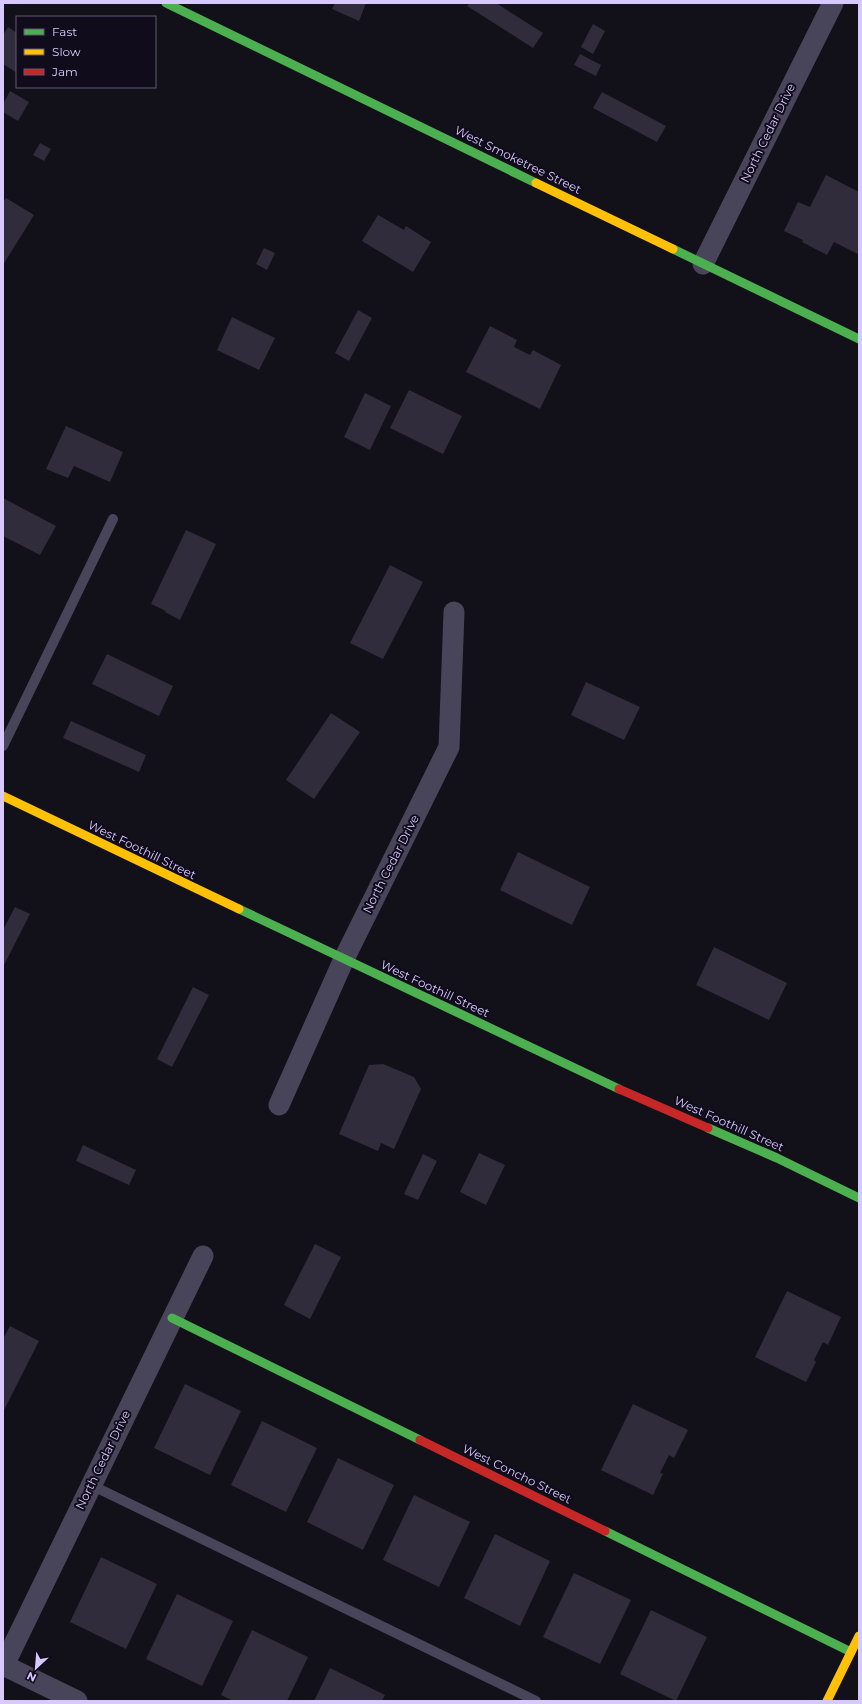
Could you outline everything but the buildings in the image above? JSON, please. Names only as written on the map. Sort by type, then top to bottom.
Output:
[{"type":"street","name":"West Smoketree Street","points":[[166,3],[859,339]]},
{"type":"street","name":"North Cedar Drive","points":[[704,264],[833,3]]},
{"type":"street","name":"North Cedar Drive","points":[[279,1105],[344,959],[450,747],[454,612]]},
{"type":"street","name":"West Foothill Street","points":[[3,796],[585,1074],[777,1158],[859,1198]]},
{"type":"street","name":"North Cedar Drive","points":[[3,1666],[203,1256]]},
{"type":"street","name":"West Concho Street","points":[[172,1318],[851,1652]]},
{"type":"street","points":[[827,1701],[859,1636]]},
{"type":"street","points":[[3,1666],[77,1701]]},
{"type":"lane","points":[[3,746],[113,519]]},
{"type":"lane","points":[[91,1484],[536,1701]]},
{"type":"traffic: fast","points":[[166,3],[536,183]]},
{"type":"traffic: fast","points":[[673,249],[859,339]]},
{"type":"traffic: fast","points":[[239,909],[619,1089]]},
{"type":"traffic: fast","points":[[708,1128],[777,1158],[859,1198]]},
{"type":"traffic: fast","points":[[172,1318],[420,1440]]},
{"type":"traffic: fast","points":[[605,1531],[851,1652]]},
{"type":"traffic: slow","points":[[536,183],[673,249]]},
{"type":"traffic: slow","points":[[3,796],[239,909]]},
{"type":"traffic: slow","points":[[827,1701],[859,1636]]},
{"type":"traffic: jam","points":[[619,1089],[708,1128]]},
{"type":"traffic: jam","points":[[420,1440],[605,1531]]}]
